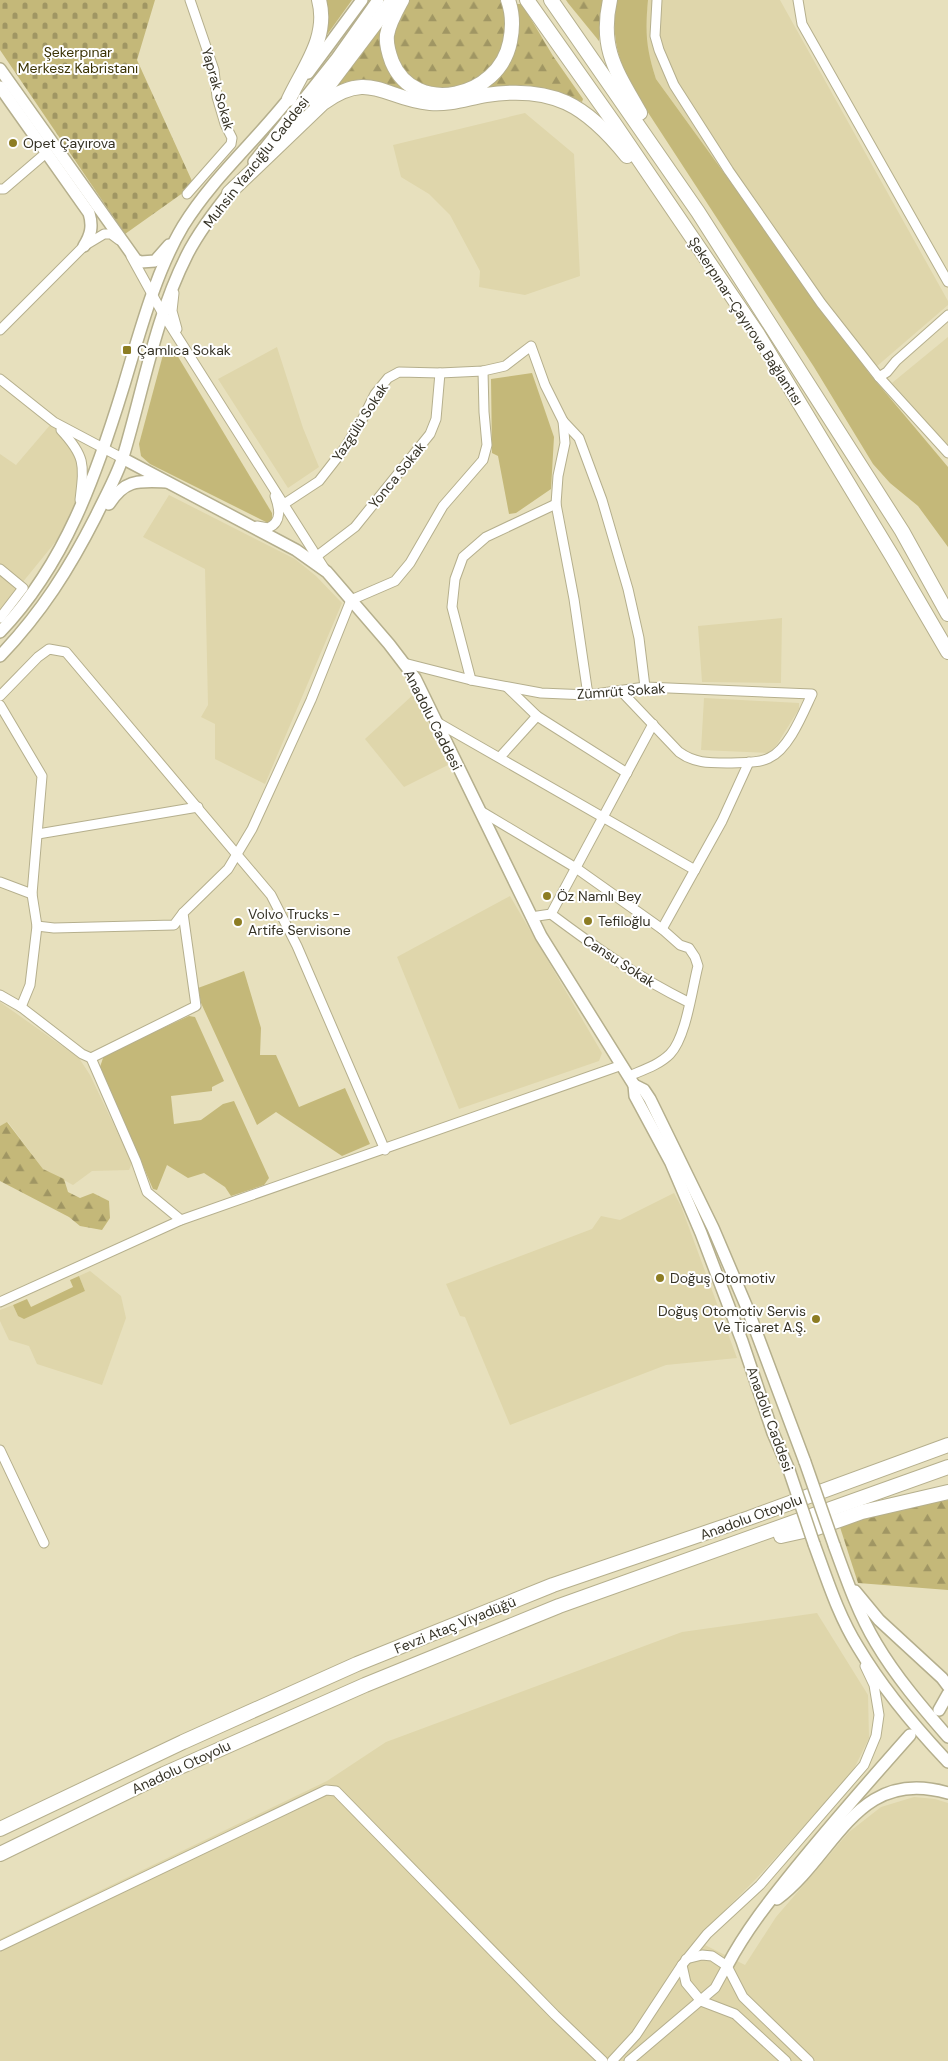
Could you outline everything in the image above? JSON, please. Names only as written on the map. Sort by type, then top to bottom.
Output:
[{"type":"highway","points":[[289,99],[315,50],[322,20],[320,0]]},
{"type":"highway","points":[[299,125],[393,0]]},
{"type":"highway","points":[[402,0],[394,15],[387,36],[394,68],[412,86],[434,94],[444,94],[467,91],[479,86],[498,70],[504,59],[512,33],[508,0]]},
{"type":"highway","name":"Şekerpınar-Çayırova Bağlantısı","points":[[527,0],[614,123],[757,333],[948,652]]},
{"type":"highway","name":"Şekerpınar-Çayırova Bağlantısı","points":[[551,0],[680,186],[902,531],[948,614]]},
{"type":"highway","points":[[610,0],[607,30],[608,45],[614,66],[680,186]]},
{"type":"highway","points":[[229,192],[299,125],[336,93],[351,87],[368,86],[430,104],[442,104],[511,93],[544,94],[574,106],[596,122],[616,142],[693,240]]},
{"type":"highway","name":"Anadolu Otoyolu","points":[[553,1585],[749,1518],[948,1445]]},
{"type":"highway","name":"Anadolu Otoyolu","points":[[560,1606],[948,1467]]},
{"type":"highway","points":[[715,1551],[817,1528],[862,1512],[948,1492]]},
{"type":"highway","name":"Fevzi Ataç Viyadüğü","points":[[357,1664],[553,1585]]},
{"type":"highway","name":"Fevzi Ataç Viyadüğü","points":[[365,1685],[560,1606]]},
{"type":"highway","name":"Anadolu Otoyolu","points":[[0,1829],[183,1742],[357,1664]]},
{"type":"highway","name":"Anadolu Otoyolu","points":[[0,1854],[164,1774],[365,1685]]},
{"type":"main road","name":"Muhsin Yazıcığlu Caddesi","points":[[0,632],[47,572],[79,512],[104,449],[152,294],[184,226],[211,190],[289,99],[362,0]]},
{"type":"main road","name":"Muhsin Yazıcığlu Caddesi","points":[[0,656],[34,618],[73,561],[116,475],[164,314],[188,254],[229,192],[310,92],[378,0]]},
{"type":"main road","points":[[0,69],[136,260],[141,262],[154,261],[160,257],[184,226]]},
{"type":"main road","points":[[0,87],[88,213],[92,226],[84,246]]},
{"type":"main road","name":"Anadolu Caddesi","points":[[122,458],[296,550],[327,572],[404,663],[421,690],[531,916],[555,960],[632,1081],[635,1096],[671,1163],[701,1233],[742,1341],[833,1597],[857,1647],[906,1714],[948,1762]]},
{"type":"main road","points":[[73,561],[120,488],[137,482],[169,482]]},
{"type":"main road","name":"Anadolu Caddesi","points":[[632,1081],[644,1090],[650,1099],[714,1228],[748,1310],[847,1580],[865,1623],[901,1679],[948,1737]]},
{"type":"main road","points":[[847,1580],[879,1620],[942,1678],[948,1686]]},
{"type":"main road","points":[[939,1710],[948,1694]]},
{"type":"main road","points":[[727,1966],[738,1944],[839,1814],[910,1735]]},
{"type":"main road","points":[[764,1909],[798,1882],[845,1824],[870,1801],[888,1793],[918,1788],[948,1793]]},
{"type":"street","name":"Yaprak Sokak","points":[[187,194],[231,144],[232,138],[225,124],[214,70],[190,0]]},
{"type":"street","points":[[657,0],[655,36],[674,85],[745,194],[821,303],[879,377],[948,454]]},
{"type":"street","points":[[798,0],[802,24],[948,282]]},
{"type":"street","points":[[0,189],[4,189],[46,153]]},
{"type":"street","points":[[0,330],[84,246],[100,235],[108,233],[115,236],[125,246],[164,314],[327,572]]},
{"type":"street","points":[[176,280],[172,311],[181,341]]},
{"type":"street","points":[[879,377],[887,372],[896,361],[948,315]]},
{"type":"street","name":"Yazgülü Sokak","points":[[284,504],[319,481],[344,449],[362,420],[374,394],[388,378],[399,372],[440,373],[483,370],[505,366],[531,346],[545,385],[563,421]]},
{"type":"street","points":[[37,926],[54,928],[174,925],[183,913],[228,869],[252,829],[311,700],[351,600],[395,581],[410,563],[443,506],[483,460],[487,445],[483,370]]},
{"type":"street","name":"Yonca Sokak","points":[[317,556],[355,527],[430,434],[436,419],[440,373]]},
{"type":"street","points":[[0,379],[54,422],[72,442],[83,463],[79,512]]},
{"type":"street","points":[[563,421],[564,443],[558,476],[556,504],[574,600],[588,696]]},
{"type":"street","points":[[563,421],[579,438],[602,500],[628,589],[639,638],[645,687]]},
{"type":"street","points":[[54,422],[122,458]]},
{"type":"street","points":[[249,525],[268,528],[276,522],[279,512],[278,505],[270,483]]},
{"type":"street","points":[[472,680],[452,607],[455,579],[463,557],[486,537],[556,504]]},
{"type":"street","points":[[0,569],[23,588],[0,618]]},
{"type":"street","points":[[0,696],[38,657],[49,649],[66,652],[198,807],[271,895],[297,946],[385,1150]]},
{"type":"street","name":"Zümrüt Sokak","points":[[404,663],[472,680],[541,693],[588,696],[645,687],[812,694],[800,720],[781,750],[769,758],[749,762]]},
{"type":"street","points":[[507,687],[537,716],[627,773]]},
{"type":"street","points":[[621,691],[678,752],[687,758],[704,763],[749,762],[722,821],[662,930]]},
{"type":"street","points":[[0,705],[42,776],[32,894],[37,926],[30,985],[21,1007]]},
{"type":"street","points":[[500,757],[537,716]]},
{"type":"street","points":[[435,721],[695,870]]},
{"type":"street","points":[[531,916],[551,914],[653,724]]},
{"type":"street","points":[[38,834],[198,807]]},
{"type":"street","points":[[478,809],[576,868],[680,945],[689,948],[695,957],[698,966],[688,1002],[683,1030],[673,1050],[632,1081]]},
{"type":"street","points":[[0,882],[32,894]]},
{"type":"street","points":[[90,1058],[196,1006],[183,913]]},
{"type":"street","name":"Cansu Sokak","points":[[551,914],[609,957],[688,1002]]},
{"type":"street","points":[[0,995],[21,1007],[82,1054],[90,1058],[136,1161],[147,1192],[181,1220]]},
{"type":"street","points":[[0,1302],[181,1220],[385,1150],[622,1065]]},
{"type":"street","points":[[0,1450],[44,1543]]},
{"type":"street","points":[[612,2061],[636,2035],[684,1962],[706,1934],[760,1885],[864,1765],[876,1736],[879,1715],[874,1685],[857,1647]]},
{"type":"street","points":[[0,1946],[326,1790],[336,1791],[555,2015],[603,2061]]},
{"type":"street","points":[[684,1962],[702,1955],[712,1956],[727,1966],[743,1997],[809,2061]]},
{"type":"street","points":[[684,1962],[686,1983],[701,2001],[735,2014],[786,2061]]},
{"type":"street","points":[[629,2061],[715,1988],[727,1966]]},
{"type":"shaded area","points":[[648,0],[780,0],[948,301],[948,305],[869,373],[656,79],[648,53],[645,30]]},
{"type":"shaded area","points":[[525,113],[574,154],[580,276],[525,295],[479,287],[480,271],[450,215],[429,194],[401,177],[393,145]]},
{"type":"shaded area","points":[[948,337],[948,446],[892,383]]},
{"type":"shaded area","points":[[277,347],[303,428],[319,467],[288,488],[218,379]]},
{"type":"shaded area","points":[[51,424],[64,438],[79,460],[79,513],[0,610],[0,454],[16,465]]},
{"type":"shaded area","points":[[169,495],[295,559],[316,576],[342,603],[265,784],[215,759],[215,724],[201,717],[208,705],[205,569],[143,537]]},
{"type":"shaded area","points":[[782,618],[781,683],[702,682],[698,626]]},
{"type":"shaded area","points":[[414,694],[448,765],[404,787],[365,739]]},
{"type":"shaded area","points":[[704,698],[799,703],[799,709],[776,746],[768,753],[701,750]]},
{"type":"shaded area","points":[[510,896],[602,1053],[599,1061],[459,1109],[397,957]]},
{"type":"shaded area","points":[[0,1002],[79,1058],[90,1075],[132,1163],[129,1170],[92,1171],[73,1185],[43,1169],[8,1122],[0,1126]]},
{"type":"shaded area","points":[[674,1193],[681,1206],[737,1358],[666,1365],[510,1425],[465,1317],[460,1316],[446,1284],[592,1229],[601,1216],[620,1220]]},
{"type":"shaded area","points":[[90,1271],[121,1296],[126,1318],[102,1385],[37,1364],[29,1346],[9,1340],[0,1321],[0,1310],[13,1305],[18,1316],[85,1291],[79,1276]]},
{"type":"shaded area","points":[[817,1613],[868,1695],[869,1738],[852,1773],[757,1878],[695,1940],[745,1965],[776,1917],[849,1832],[881,1807],[914,1797],[935,1799],[948,1803],[948,2061],[0,2061],[0,1939],[327,1781],[386,1742],[682,1632]]},
{"type":"green space","name":"Şekerpınar Merkesz Kabristanı","points":[[0,0],[155,0],[137,60],[192,181],[187,190],[125,234],[0,50]]},
{"type":"green space","points":[[324,0],[352,0],[324,39]]},
{"type":"green space","points":[[406,0],[500,0],[505,10],[506,32],[498,59],[489,71],[476,80],[461,86],[446,88],[430,86],[416,81],[405,72],[397,58],[393,42],[394,24]]},
{"type":"green space","points":[[566,0],[603,0],[599,41],[568,3]]},
{"type":"green space","points":[[617,0],[648,0],[647,40],[656,79],[869,373],[948,467],[948,547],[918,506],[890,483],[873,464],[814,367],[634,91],[623,68],[615,37]]},
{"type":"green space","points":[[517,4],[522,4],[553,56],[583,99],[582,102],[551,90],[519,85],[519,88],[481,91],[517,20]]},
{"type":"green space","points":[[386,19],[403,85],[402,89],[362,79],[346,82],[333,88]]},
{"type":"green space","points":[[169,346],[174,350],[272,513],[272,519],[268,523],[150,464],[141,456],[139,444],[164,351]]},
{"type":"green space","points":[[532,373],[554,437],[551,489],[516,513],[509,514],[498,456],[492,453],[491,379]]},
{"type":"green space","points":[[244,971],[261,1028],[260,1055],[276,1055],[299,1107],[345,1088],[370,1144],[342,1156],[276,1112],[257,1125],[201,1003],[198,988]]},
{"type":"green space","points":[[189,1016],[195,1017],[224,1081],[212,1087],[212,1091],[171,1096],[174,1124],[201,1120],[223,1104],[234,1101],[269,1178],[264,1185],[231,1196],[225,1187],[204,1173],[188,1178],[167,1165],[157,1190],[153,1189],[100,1067],[104,1055]]},
{"type":"green space","points":[[7,1122],[43,1169],[64,1179],[68,1192],[80,1198],[93,1193],[109,1201],[110,1218],[102,1230],[80,1226],[69,1217],[0,1181],[0,1126]]},
{"type":"green space","points":[[79,1276],[85,1291],[24,1319],[18,1316],[13,1305],[27,1299],[31,1307],[73,1287],[70,1280]]},
{"type":"green space","points":[[948,1500],[948,1590],[858,1583],[839,1524],[886,1509]]},
{"type":"place","name":"Opet Çayırova","points":[[13,143]]},
{"type":"place","name":"Çamlıca Sokak","points":[[127,350]]},
{"type":"place","name":"Öz Namlı Bey","points":[[547,896]]},
{"type":"place","name":"Tefiloğlu","points":[[588,921]]},
{"type":"place","name":"Volvo Trucks - Artife Servisone","points":[[238,922]]},
{"type":"place","name":"Doğuş Otomotiv","points":[[660,1278]]},
{"type":"place","name":"Doğuş Otomotiv Servis Ve Ticaret A.Ş.","points":[[816,1319]]}]
